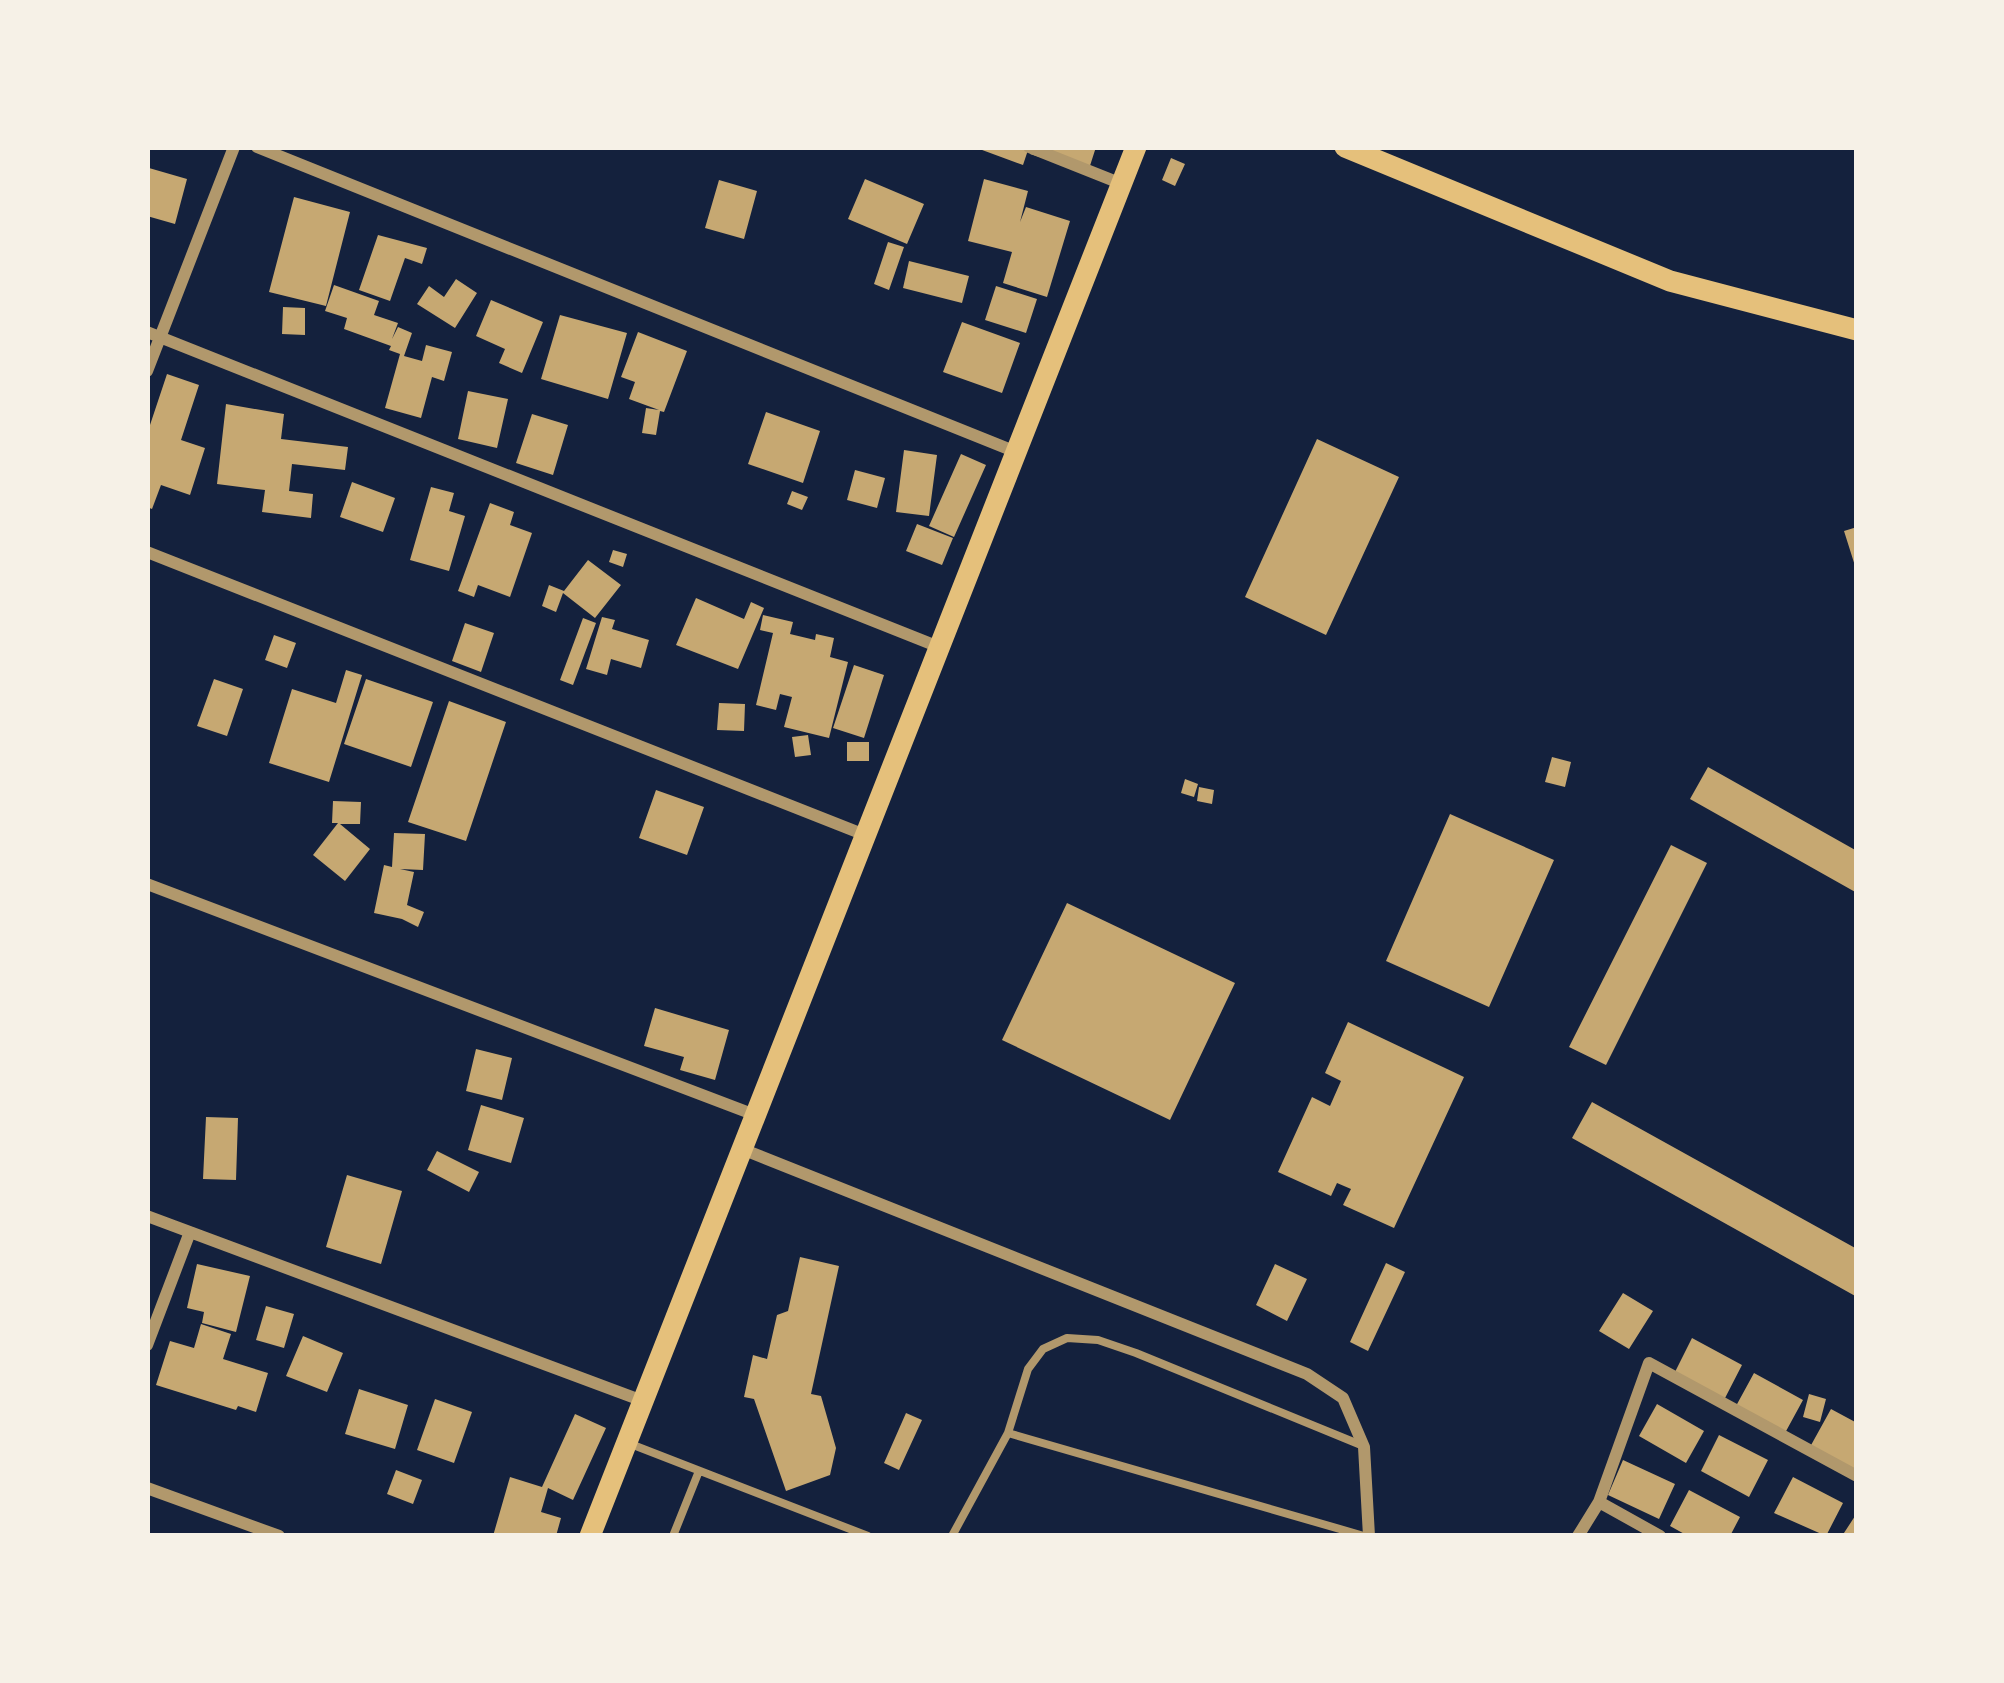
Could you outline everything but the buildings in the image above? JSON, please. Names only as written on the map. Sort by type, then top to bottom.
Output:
[{"type":"main road","points":[[590,1536],[1136,147]]},
{"type":"main road","points":[[1345,147],[1670,281],[1857,330]]},
{"type":"street","points":[[147,371],[154,335],[234,147]]},
{"type":"street","points":[[257,147],[1016,452]]},
{"type":"street","points":[[1029,147],[1121,184]]},
{"type":"street","points":[[154,335],[939,646]]},
{"type":"street","points":[[147,552],[865,836]]},
{"type":"street","points":[[147,884],[755,1115]]},
{"type":"street","points":[[742,1149],[1306,1374],[1343,1398],[1364,1447],[1366,1536]]},
{"type":"street","points":[[147,1216],[643,1401]]},
{"type":"street","points":[[147,1345],[190,1232]]},
{"type":"street","points":[[1578,1536],[1599,1502],[1649,1363],[1857,1476]]},
{"type":"street","points":[[147,1488],[279,1536]]},
{"type":"street","points":[[1599,1502],[1660,1536]]},
{"type":"lane","points":[[952,1536],[1008,1433],[1028,1369],[1043,1349],[1067,1338],[1098,1340],[1136,1353],[1364,1447]]},
{"type":"lane","points":[[1008,1433],[1366,1536]]},
{"type":"lane","points":[[626,1443],[868,1536]]},
{"type":"lane","points":[[673,1536],[699,1470]]}]
